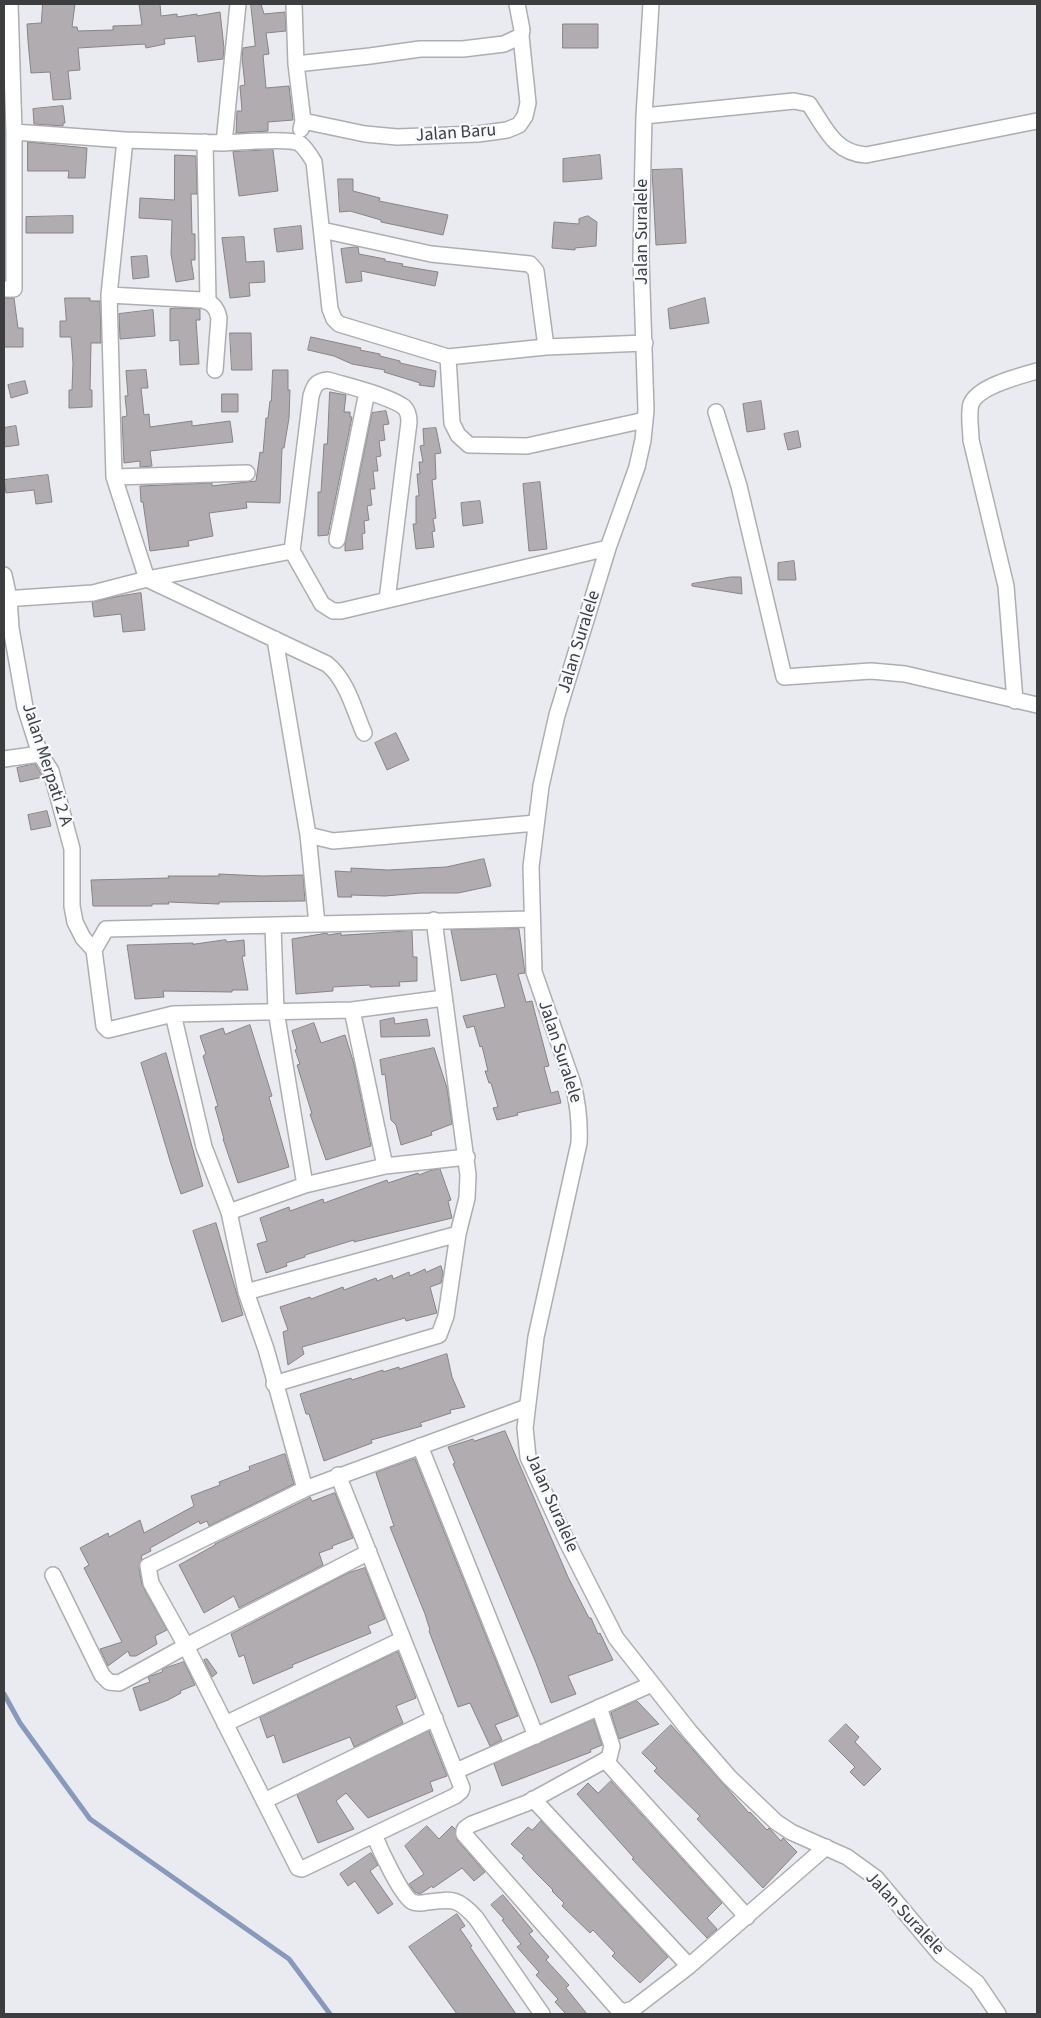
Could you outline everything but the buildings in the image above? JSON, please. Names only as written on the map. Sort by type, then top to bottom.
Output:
[{"type":"street","points":[[4,289],[14,289],[14,132],[10,4]]},
{"type":"street","points":[[224,143],[238,4]]},
{"type":"street","points":[[294,4],[296,64],[302,121],[299,143]]},
{"type":"street","name":"Jalan Baru","points":[[302,121],[365,134],[397,137],[478,134],[507,130],[519,125],[525,116],[528,103],[522,30],[517,4]]},
{"type":"street","name":"Jalan Suralele","points":[[651,4],[644,116],[641,258],[645,343],[645,420],[643,440],[637,467],[608,548],[558,715],[541,786],[531,866],[534,972],[573,1084],[578,1103],[580,1125],[578,1143],[536,1338],[525,1428],[528,1457],[567,1542],[616,1638],[729,1777],[776,1822],[808,1840],[826,1846],[847,1857],[876,1878],[940,1954],[977,1983],[998,2014]]},
{"type":"street","points":[[296,64],[420,49],[463,49],[504,44],[521,36]]},
{"type":"street","points":[[644,116],[794,101],[808,104],[838,146],[852,154],[866,155],[1037,121]]},
{"type":"street","points":[[14,132],[125,140],[224,143],[286,141],[299,143],[314,162],[328,300],[334,319],[339,324],[448,357],[546,347],[645,343]]},
{"type":"street","points":[[125,140],[109,295],[114,477],[147,579],[327,664],[341,680],[364,733]]},
{"type":"street","points":[[205,142],[208,301]]},
{"type":"street","points":[[322,230],[431,254],[530,264],[536,271],[546,347]]},
{"type":"street","points":[[109,295],[208,301],[214,306],[219,318],[215,370]]},
{"type":"street","points":[[448,357],[452,423],[458,435],[469,445],[527,446],[645,420]]},
{"type":"street","points":[[1016,701],[1006,586],[971,440],[970,406],[979,393],[1018,376],[1037,371]]},
{"type":"street","points":[[387,600],[408,415],[405,408],[367,392],[328,380],[320,381],[316,384],[311,396],[292,550],[322,604],[333,611],[352,610],[608,548]]},
{"type":"street","points":[[337,540],[367,392]]},
{"type":"street","points":[[716,412],[739,486],[784,677],[871,671],[905,674],[1037,705]]},
{"type":"street","points":[[114,477],[247,473]]},
{"type":"street","points":[[6,599],[93,592],[147,579],[292,550]]},
{"type":"street","name":"Jalan Merpati 2 A","points":[[4,575],[6,599],[25,707],[40,754],[51,771],[72,849],[72,906],[75,922],[83,938],[94,950]]},
{"type":"street","points":[[275,640],[308,835],[317,924]]},
{"type":"street","points":[[4,759],[40,754]]},
{"type":"street","points":[[308,835],[333,841],[536,823]]},
{"type":"street","points":[[444,998],[352,1010],[173,1014],[113,1030],[105,1028],[94,950],[106,929],[531,919]]},
{"type":"street","points":[[274,1384],[440,1335],[446,1316],[458,1234],[467,1198],[468,1175],[434,920]]},
{"type":"street","points":[[273,926],[276,1011],[304,1185]]},
{"type":"street","points":[[352,1010],[385,1166]]},
{"type":"street","points":[[173,1014],[204,1147],[229,1212],[246,1292],[266,1349],[274,1384],[305,1488]]},
{"type":"street","points":[[229,1212],[304,1185],[385,1166],[467,1157]]},
{"type":"street","points":[[246,1292],[458,1234]]},
{"type":"street","points":[[338,1476],[462,1784],[461,1791],[306,1868],[299,1869],[186,1646],[151,1583],[148,1566],[305,1488],[527,1407]]},
{"type":"street","points":[[420,1446],[536,1736]]},
{"type":"street","points":[[53,1575],[102,1675],[109,1682],[119,1683],[186,1646],[368,1552]]},
{"type":"street","points":[[225,1724],[404,1639]]},
{"type":"street","points":[[456,1771],[652,1684]]},
{"type":"street","points":[[599,1708],[612,1746],[609,1758],[533,1799],[466,1827],[464,1834],[617,2008],[624,2012],[631,2010],[689,1966],[826,1846]]},
{"type":"street","points":[[264,1801],[435,1718]]},
{"type":"street","points":[[604,1760],[746,1917]]},
{"type":"street","points":[[533,1799],[689,1966]]},
{"type":"street","points":[[374,1835],[388,1866],[408,1898],[413,1902],[421,1904],[444,1899],[466,1906],[542,2014]]},
{"type":"waterway","points":[[4,1694],[20,1723],[90,1819],[289,1959],[330,2014]]}]
